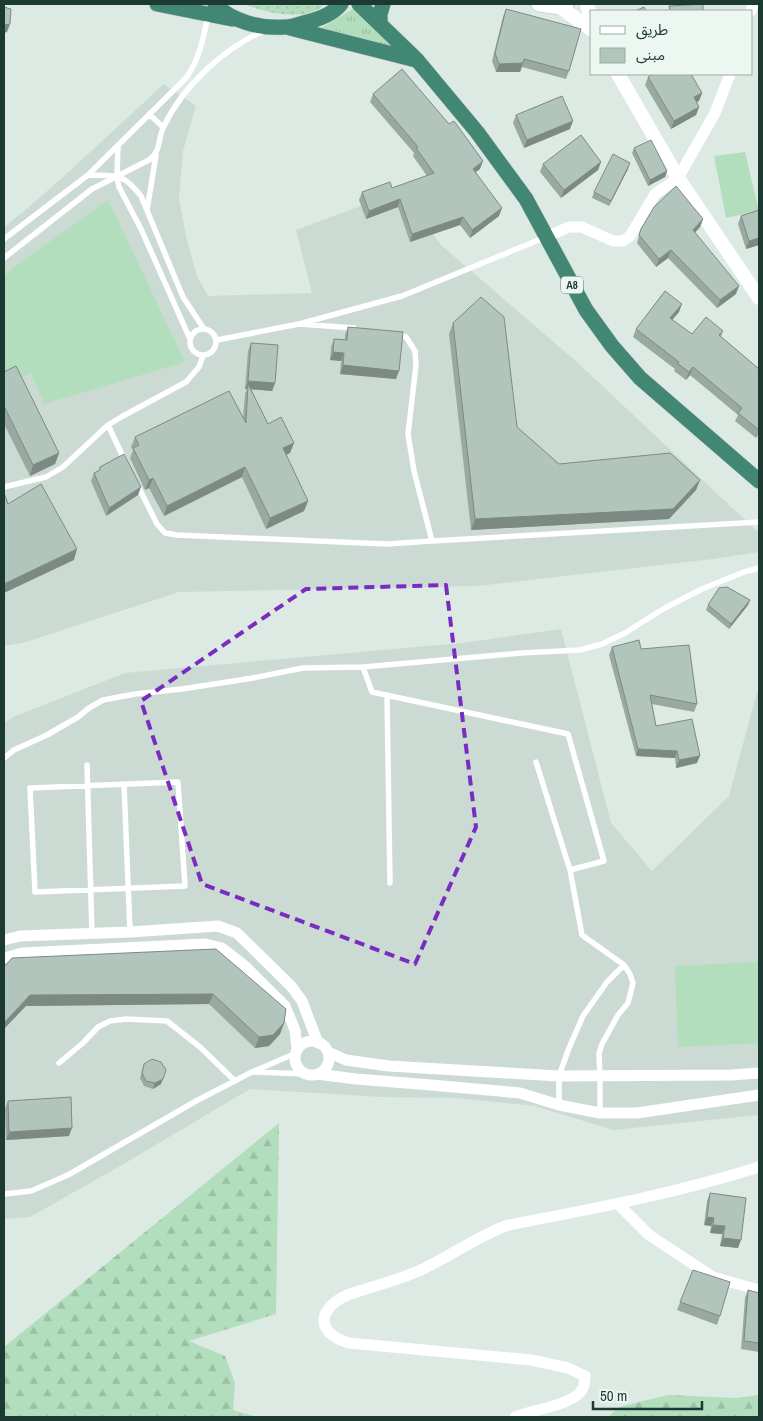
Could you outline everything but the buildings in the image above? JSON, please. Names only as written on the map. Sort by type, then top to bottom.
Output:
[{"type":"highway","points":[[157,4],[211,8],[238,20],[279,27],[417,60]]},
{"type":"highway","points":[[279,27],[312,21],[330,14],[340,4]]},
{"type":"highway","name":"A8","points":[[359,4],[417,60],[477,132],[526,199],[586,310],[612,346],[640,378],[759,481]]},
{"type":"highway","points":[[380,24],[383,4]]},
{"type":"main road","points":[[539,4],[562,5]]},
{"type":"street","points":[[562,5],[590,28]]},
{"type":"street","points":[[619,75],[678,178],[759,298]]},
{"type":"street","points":[[546,237],[569,227],[582,227],[613,241],[623,241],[630,236],[655,194],[678,178],[715,113],[730,75]]},
{"type":"street","points":[[4,940],[20,936],[92,934],[218,926],[237,933],[291,986],[302,1001],[318,1042]]},
{"type":"street","points":[[4,958],[22,953],[196,944],[222,948],[245,966],[284,1006],[295,1030],[295,1061],[299,1069],[312,1074],[520,1093],[559,1105],[600,1113],[637,1113],[759,1094]]},
{"type":"street","points":[[296,1051],[301,1045],[312,1041],[318,1042],[328,1052],[346,1060],[389,1066],[559,1076],[730,1075],[759,1073]]},
{"type":"street","points":[[312,1074],[323,1070],[327,1065],[328,1052]]},
{"type":"street","points":[[514,1417],[573,1399],[583,1389],[585,1376],[568,1368],[532,1360],[349,1343],[340,1340],[327,1330],[324,1319],[327,1311],[335,1302],[347,1295],[424,1268],[494,1230],[508,1225],[618,1204],[713,1182],[759,1167]]},
{"type":"street","points":[[618,1204],[649,1235],[713,1277],[759,1290]]},
{"type":"lane","points":[[4,239],[88,175],[186,78],[194,66],[211,8]]},
{"type":"lane","points":[[147,210],[156,155],[163,127],[184,94],[207,70],[242,42],[279,27]]},
{"type":"lane","points":[[149,114],[163,127]]},
{"type":"lane","points":[[118,146],[117,176],[119,187],[190,339],[192,350],[203,356],[214,351],[217,346],[217,340],[210,330],[198,330],[190,339]]},
{"type":"lane","points":[[4,258],[92,189],[156,155]]},
{"type":"lane","points":[[88,175],[117,176],[125,179],[132,185],[147,210],[183,297],[204,329]]},
{"type":"lane","points":[[217,340],[299,324],[402,296],[546,237]]},
{"type":"lane","points":[[299,324],[363,329]]},
{"type":"lane","points":[[390,332],[406,337],[414,351],[416,365],[408,434],[414,471],[432,541]]},
{"type":"lane","points":[[4,487],[46,476],[63,467],[108,425],[186,382],[199,367],[203,356]]},
{"type":"lane","points":[[108,425],[127,464]]},
{"type":"lane","points":[[131,472],[157,524],[165,533],[177,535],[387,544],[759,522]]},
{"type":"lane","points":[[4,758],[14,750],[48,735],[103,700],[253,678],[303,668],[363,667],[521,653],[580,650],[602,644],[625,633],[663,609],[702,589],[759,568]]},
{"type":"lane","points":[[363,667],[372,692],[568,734],[604,861],[570,870]]},
{"type":"lane","points":[[387,695],[390,883]]},
{"type":"lane","points":[[536,762],[570,870],[582,934],[624,965],[633,982],[628,1003],[618,1015],[598,1053],[600,1113]]},
{"type":"lane","points":[[88,765],[92,934]]},
{"type":"lane","points":[[178,782],[185,886],[35,892],[30,788],[124,784],[178,782]]},
{"type":"lane","points":[[124,784],[130,932]]},
{"type":"lane","points":[[559,1105],[559,1076],[583,1016],[607,982],[624,965]]},
{"type":"lane","points":[[58,1063],[83,1043],[98,1027],[110,1021],[126,1019],[167,1021],[200,1047],[235,1081]]},
{"type":"lane","points":[[4,1194],[31,1190],[68,1175],[196,1101],[296,1051]]},
{"type":"lane","points":[[252,1072],[312,1074]]},
{"type":"highlighted area","points":[[446,585],[476,827],[415,964],[202,884],[141,701],[306,589]]},
{"type":"shaded area","points":[[164,84],[196,106],[183,151],[179,199],[187,240],[197,276],[208,296],[312,293],[296,230],[401,191],[441,245],[578,363],[759,533],[759,552],[477,586],[179,592],[26,642],[4,646],[4,227],[63,177]]},
{"type":"shaded area","points":[[561,629],[611,823],[652,871],[729,796],[757,692],[759,692],[759,1115],[613,1130],[535,1106],[456,1098],[382,1097],[250,1089],[30,1217],[4,1219],[4,723],[13,717],[125,673],[461,643]]},
{"type":"green space","points":[[243,4],[323,4],[320,9],[307,14],[289,15],[273,13]]},
{"type":"green space","points":[[356,7],[395,47],[321,28]]},
{"type":"green space","points":[[745,152],[759,211],[726,218],[714,156]]},
{"type":"green space","points":[[108,200],[185,362],[44,404],[31,373],[4,385],[4,276]]},
{"type":"green space","points":[[759,962],[759,1043],[678,1047],[675,966]]},
{"type":"green space","points":[[279,1123],[276,1314],[189,1341],[225,1356],[235,1383],[233,1410],[258,1417],[4,1417],[4,1347]]},
{"type":"green space","points":[[668,1395],[736,1398],[759,1395],[759,1417],[608,1417],[619,1407]]}]
